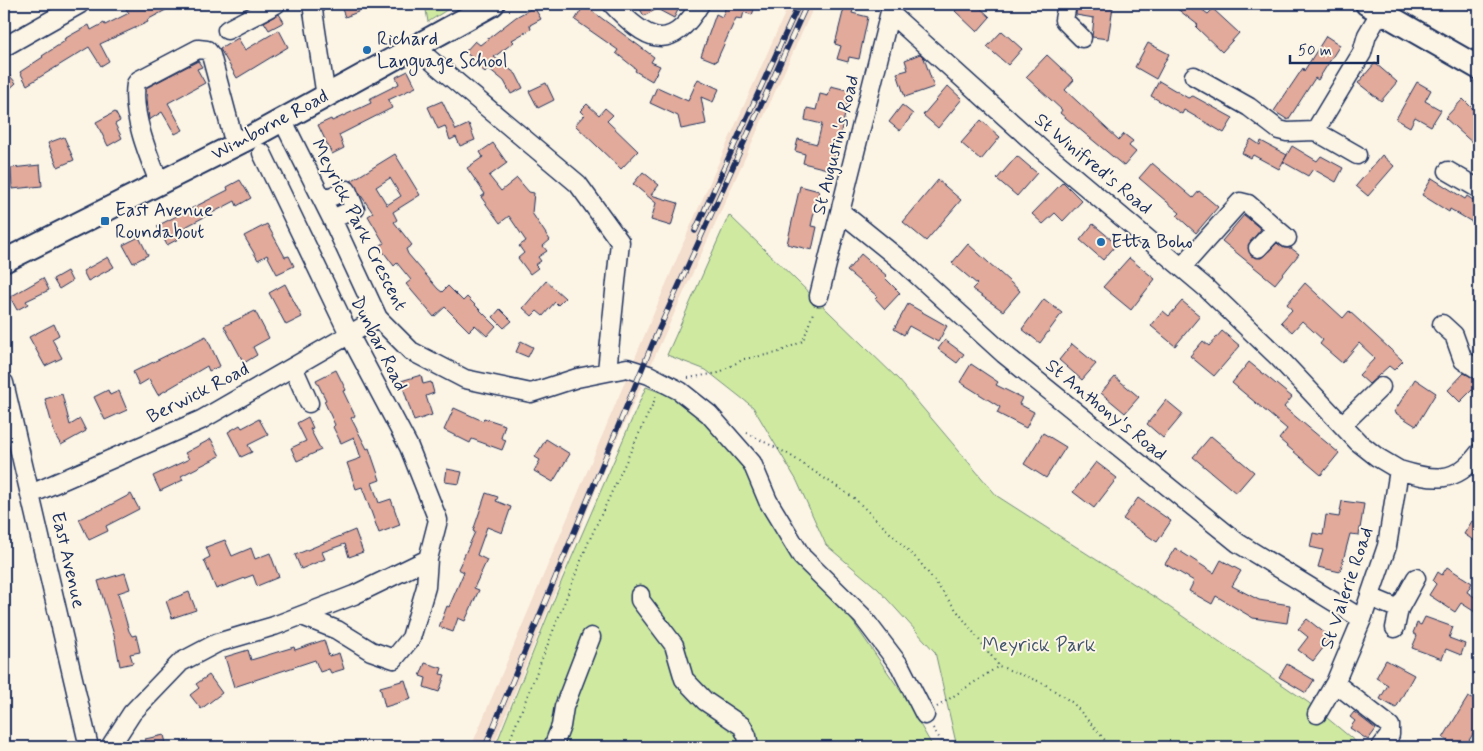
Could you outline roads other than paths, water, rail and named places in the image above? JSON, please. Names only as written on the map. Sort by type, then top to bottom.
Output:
[{"type":"main road","name":"Wimborne Road","points":[[4,261],[326,97],[493,4]]},
{"type":"main road","points":[[1374,8],[1479,68]]},
{"type":"main road","name":"Wimborne Road","points":[[4,250],[44,240]]},
{"type":"street","points":[[227,30],[276,4]]},
{"type":"street","points":[[312,4],[326,97]]},
{"type":"street","points":[[612,4],[633,26],[650,36],[664,37],[683,27],[700,4]]},
{"type":"street","points":[[1067,4],[1064,20],[1082,38]]},
{"type":"street","points":[[4,47],[73,6]]},
{"type":"street","name":"St Augustin's Road","points":[[819,296],[891,8]]},
{"type":"street","name":"St Winifred's Road","points":[[891,8],[1041,149],[1182,267],[1279,358],[1358,442],[1377,458],[1399,470]]},
{"type":"street","points":[[1315,131],[1362,53],[1374,8]]},
{"type":"street","points":[[415,47],[578,184],[620,242],[607,372]]},
{"type":"street","points":[[159,182],[140,126],[136,84],[138,80],[198,49],[207,50],[211,55],[235,144]]},
{"type":"street","points":[[1194,76],[1249,106],[1280,130],[1287,132],[1315,131],[1358,155]]},
{"type":"street","name":"Meyrick Park Crescent","points":[[282,119],[323,200],[378,318],[411,351],[465,379],[531,392],[619,368],[637,370],[664,382],[695,402],[709,414],[752,463],[768,501],[802,557],[862,616],[900,666],[925,715]]},
{"type":"street","name":"Dunbar Road","points":[[262,153],[349,334],[409,447],[438,520],[428,559],[426,587],[411,638],[394,658],[371,651],[337,630],[302,616]]},
{"type":"street","points":[[1448,171],[1479,189]]},
{"type":"street","points":[[323,200],[346,190],[355,209],[332,219]]},
{"type":"street","points":[[1182,267],[1240,202],[1248,204],[1281,233],[1258,248]]},
{"type":"street","name":"St Anthony's Road","points":[[841,212],[904,263],[1011,360],[1238,543],[1362,619]]},
{"type":"street","name":"Berwick Road","points":[[31,494],[201,420],[378,318]]},
{"type":"street","points":[[1442,324],[1454,335],[1463,360],[1479,370]]},
{"type":"street","points":[[293,367],[309,403]]},
{"type":"street","name":"East Avenue","points":[[4,383],[89,747]]},
{"type":"street","points":[[1342,424],[1381,387]]},
{"type":"street","points":[[1399,470],[1436,479],[1452,476],[1465,469],[1479,454]]},
{"type":"street","name":"St Valerie Road","points":[[1317,714],[1335,684],[1362,619],[1388,546],[1399,470]]},
{"type":"street","points":[[110,747],[132,713],[181,662],[217,643],[302,616],[354,595],[428,559]]},
{"type":"street","points":[[1395,628],[1399,609],[1416,578]]},
{"type":"street","points":[[640,595],[640,600],[674,645],[684,679],[705,700],[742,726],[748,736],[749,747]]},
{"type":"street","points":[[1370,597],[1399,609]]},
{"type":"street","points":[[553,747],[561,726],[564,707],[591,637]]},
{"type":"street","points":[[1335,684],[1390,726],[1390,735],[1381,747]]},
{"type":"railway","points":[[695,231],[799,4]]},
{"type":"railway","points":[[485,747],[654,340],[807,4]]},
{"type":"place","name":"Richard Language School","points":[[367,50]]},
{"type":"place","name":"East Avenue Roundabout","points":[[105,221]]},
{"type":"place","name":"Etta Boho","points":[[1101,242]]},
{"type":"park label","name":"Meyrick Park","points":[[1039,645]]}]
